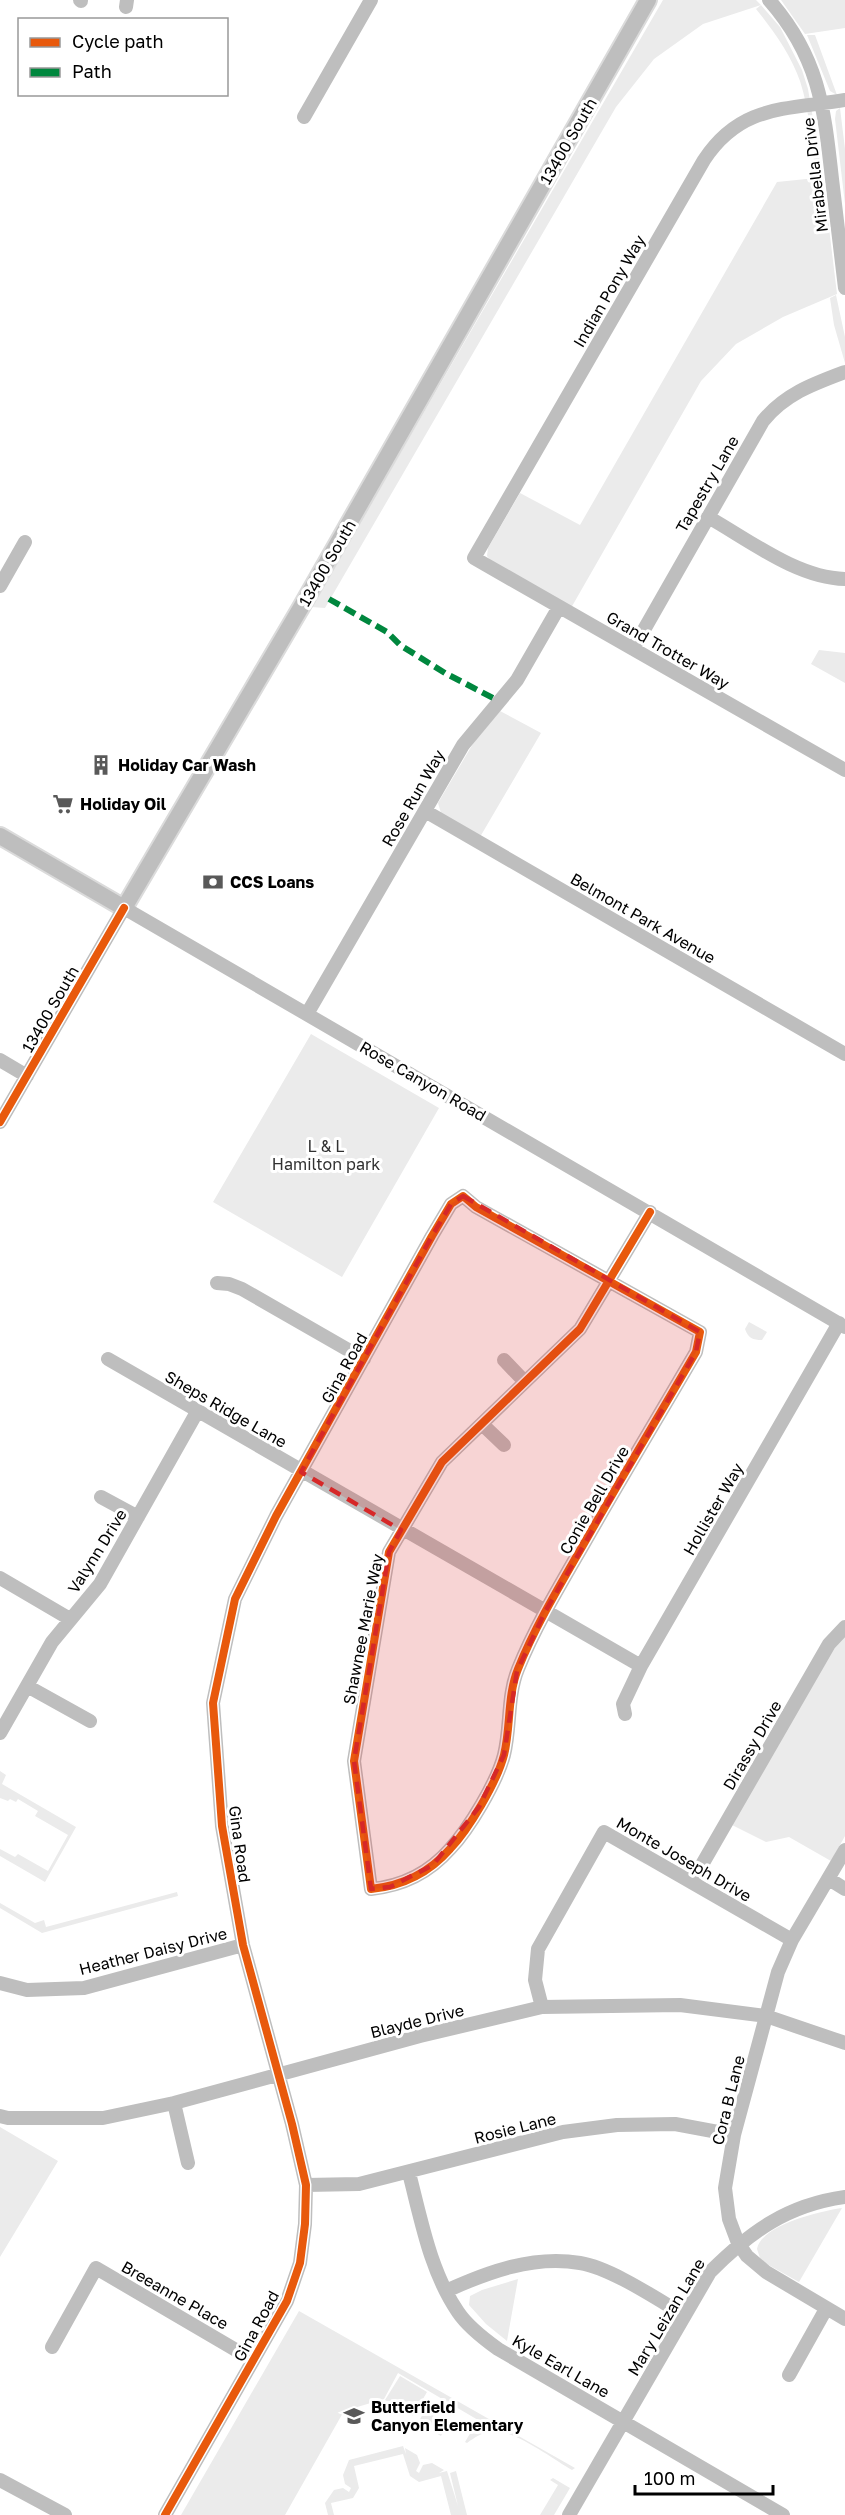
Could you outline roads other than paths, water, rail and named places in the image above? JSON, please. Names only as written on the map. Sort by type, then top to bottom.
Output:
[{"type":"main road","name":"13400 South","points":[[124,908],[303,604],[648,0]]},
{"type":"main road","name":"Rose Canyon Road","points":[[0,836],[124,908]]},
{"type":"street","points":[[304,117],[371,0]]},
{"type":"street","name":"Mirabella Drive","points":[[769,0],[804,52],[823,103],[842,241],[845,288]]},
{"type":"street","name":"Indian Pony Way","points":[[474,558],[710,151],[731,129],[759,114],[780,108],[845,100]]},
{"type":"street","name":"Tapestry Lane","points":[[633,649],[756,432],[770,412],[798,390],[845,372]]},
{"type":"street","points":[[708,517],[799,569],[820,576],[845,579]]},
{"type":"street","points":[[0,586],[26,542]]},
{"type":"street","name":"Grand Trotter Way","points":[[474,558],[845,770]]},
{"type":"street","name":"Rose Run Way","points":[[307,1014],[468,738],[522,673],[559,607]]},
{"type":"street","name":"Belmont Park Avenue","points":[[425,811],[845,1054]]},
{"type":"street","name":"Rose Canyon Road","points":[[124,908],[842,1325]]},
{"type":"street","name":"13400 South","points":[[0,1122],[124,908]]},
{"type":"street","points":[[0,1060],[27,1076]]},
{"type":"street","name":"Conie Bell Drive","points":[[371,1889],[390,1887],[418,1875],[433,1865],[451,1849],[480,1808],[504,1755],[512,1687],[517,1671],[545,1612],[696,1352],[700,1332],[608,1283],[476,1207],[463,1196]]},
{"type":"street","name":"Gina Road","points":[[165,2515],[287,2301],[300,2263],[305,2224],[306,2185],[243,1945],[222,1826],[213,1703],[235,1599],[276,1516],[446,1212],[451,1204],[463,1196]]},
{"type":"street","name":"Shawnee Marie Way","points":[[371,1889],[354,1761],[389,1552],[442,1462],[580,1329],[650,1212]]},
{"type":"street","points":[[217,1283],[229,1284],[242,1289],[364,1359]]},
{"type":"street","name":"Hollister Way","points":[[626,1714],[623,1704],[641,1666],[842,1325]]},
{"type":"street","name":"Sheps Ridge Lane","points":[[108,1359],[401,1530],[641,1666]]},
{"type":"street","points":[[504,1360],[525,1382]]},
{"type":"street","name":"Valynn Drive","points":[[0,1733],[52,1642],[100,1584],[197,1412]]},
{"type":"street","points":[[482,1424],[504,1444]]},
{"type":"street","points":[[101,1497],[138,1518]]},
{"type":"street","points":[[0,1578],[70,1619]]},
{"type":"street","name":"Dirassy Drive","points":[[692,1882],[829,1644],[845,1627]]},
{"type":"street","points":[[27,1686],[90,1721]]},
{"type":"street","name":"Monte Joseph Drive","points":[[542,2007],[535,1980],[538,1949],[604,1832],[792,1940]]},
{"type":"street","name":"Cora B Lane","points":[[845,1850],[792,1940],[778,1972],[734,2135],[725,2188],[729,2219],[738,2243],[747,2256],[766,2272],[845,2319]]},
{"type":"street","points":[[829,1879],[845,1889]]},
{"type":"street","name":"Heather Daisy Drive","points":[[0,1983],[27,1990],[84,1988],[243,1945]]},
{"type":"street","name":"Blayde Drive","points":[[0,2116],[8,2118],[103,2118],[174,2103],[420,2036],[542,2007],[680,2005],[766,2016],[845,2043]]},
{"type":"street","points":[[174,2103],[188,2163]]},
{"type":"street","name":"Rosie Lane","points":[[306,2185],[359,2184],[563,2132],[617,2125],[675,2124],[734,2135]]},
{"type":"street","name":"Kyle Earl Lane","points":[[409,2172],[431,2257],[458,2313],[480,2336],[498,2349],[783,2515]]},
{"type":"street","name":"Mary Leizan Lane","points":[[569,2515],[710,2272],[738,2243],[784,2213],[822,2200],[845,2197]]},
{"type":"street","points":[[446,2291],[486,2273],[531,2262],[581,2263],[621,2279],[684,2315]]},
{"type":"street","name":"Breeanne Place","points":[[51,2347],[96,2268],[253,2360]]},
{"type":"street","points":[[789,2375],[826,2309]]},
{"type":"street","points":[[0,2480],[65,2515]]},
{"type":"place","name":"Holiday Car Wash","points":[[101,765]]},
{"type":"place","name":"Holiday Oil","points":[[63,804]]},
{"type":"place","name":"CCS Loans","points":[[213,882]]},
{"type":"place","name":"Butterfield Canyon Elementary","points":[[354,2416]]},
{"type":"park label","name":"L & L Hamilton park","points":[[326,1155]]}]
